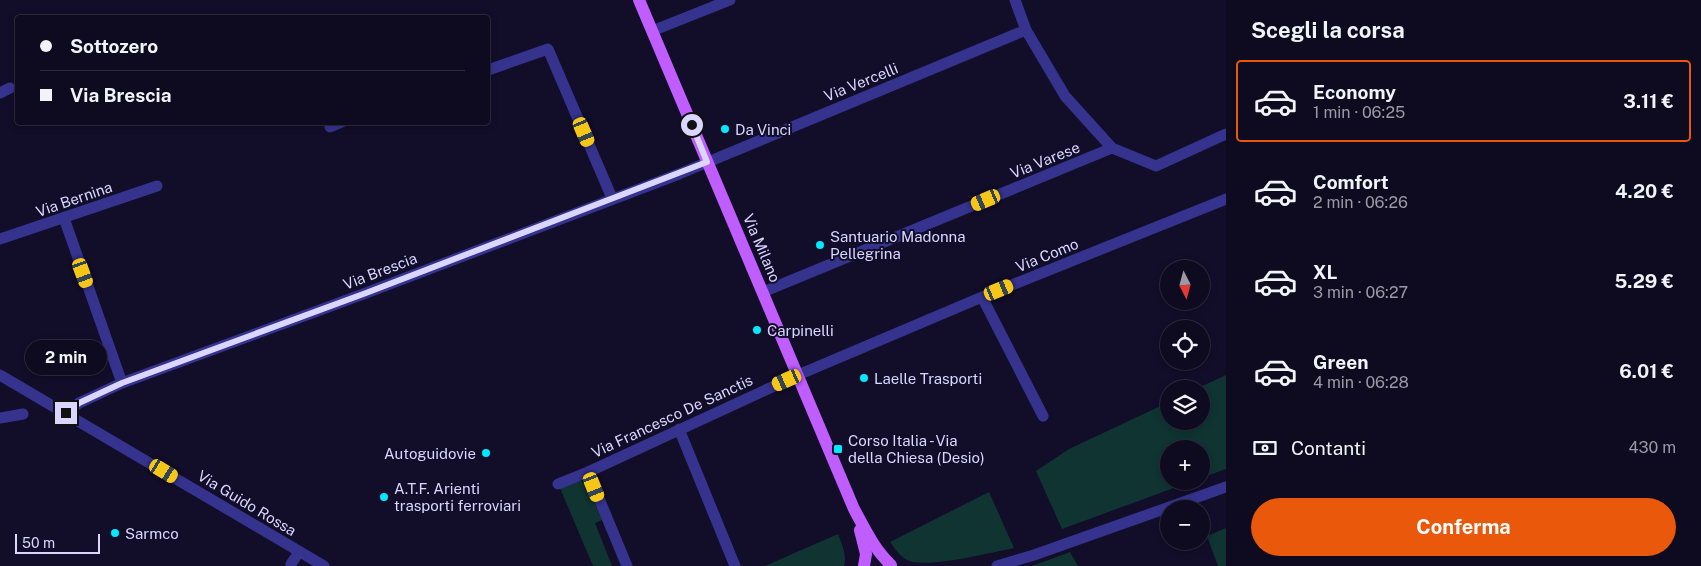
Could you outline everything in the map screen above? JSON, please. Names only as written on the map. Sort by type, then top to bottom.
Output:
[{"type":"main road","name":"Via Milano","points":[[639,0],[854,509],[864,540],[866,554],[864,566]]},
{"type":"main road","name":"Via Milano","points":[[854,509],[881,556],[893,565]]},
{"type":"main road","points":[[874,566],[881,564],[893,565]]},
{"type":"street","points":[[652,31],[730,0]]},
{"type":"street","points":[[1015,0],[1026,30],[1065,96],[1112,148],[1156,166],[1226,134]]},
{"type":"street","name":"Via Vercelli","points":[[707,162],[1026,30]]},
{"type":"street","points":[[490,69],[548,49],[612,198]]},
{"type":"street","name":"Via Varese","points":[[763,292],[1112,148]]},
{"type":"street","name":"Via Brescia","points":[[66,413],[79,403],[122,383],[366,293],[707,162]]},
{"type":"street","name":"Via Bernina","points":[[0,239],[157,186]]},
{"type":"street","name":"Via Como","points":[[798,375],[982,297],[1226,199]]},
{"type":"street","points":[[64,218],[122,383]]},
{"type":"street","points":[[982,297],[1043,416]]},
{"type":"street","name":"Via Guido Rossa","points":[[0,375],[324,566]]},
{"type":"street","name":"Via Francesco De Sanctis","points":[[558,484],[798,375]]},
{"type":"street","points":[[0,418],[23,414]]},
{"type":"street","points":[[679,429],[735,566]]},
{"type":"street","points":[[588,472],[627,566]]},
{"type":"street","points":[[997,566],[1034,555],[1226,487]]},
{"type":"street","points":[[291,566],[299,552]]},
{"type":"green space","points":[[1226,375],[1226,469],[1210,475],[1210,440],[1160,440],[1160,490],[1168,490],[1062,529],[1036,471],[1069,449],[1160,406],[1160,430],[1210,430],[1210,382]]},
{"type":"green space","points":[[577,480],[582,481],[588,488],[602,520],[595,523],[612,566],[593,566],[560,488]]},
{"type":"green space","points":[[989,492],[1014,548],[964,558],[923,563],[906,559],[897,552],[890,542]]},
{"type":"green space","points":[[1226,528],[1226,566],[1218,566],[1210,544],[1210,535]]},
{"type":"green space","points":[[838,534],[844,554],[844,566],[765,566]]},
{"type":"green space","points":[[1070,552],[1078,566],[1032,566]]},
{"type":"place","name":"Da Vinci","points":[[725,129]]},
{"type":"place","name":"Santuario Madonna Pellegrina","points":[[820,245]]},
{"type":"place","name":"Carpinelli","points":[[757,330]]},
{"type":"place","name":"Laelle Trasporti","points":[[864,378]]},
{"type":"place","name":"Corso Italia - Via della Chiesa (Desio)","points":[[838,449]]},
{"type":"place","name":"Autoguidovie","points":[[486,453]]},
{"type":"place","name":"A.T.F. Arienti trasporti ferroviari","points":[[384,497]]},
{"type":"place","name":"Sarmco","points":[[115,533]]},
{"type":"route","points":[[66,413],[79,403],[122,383],[366,293],[707,162],[692,125]]}]
